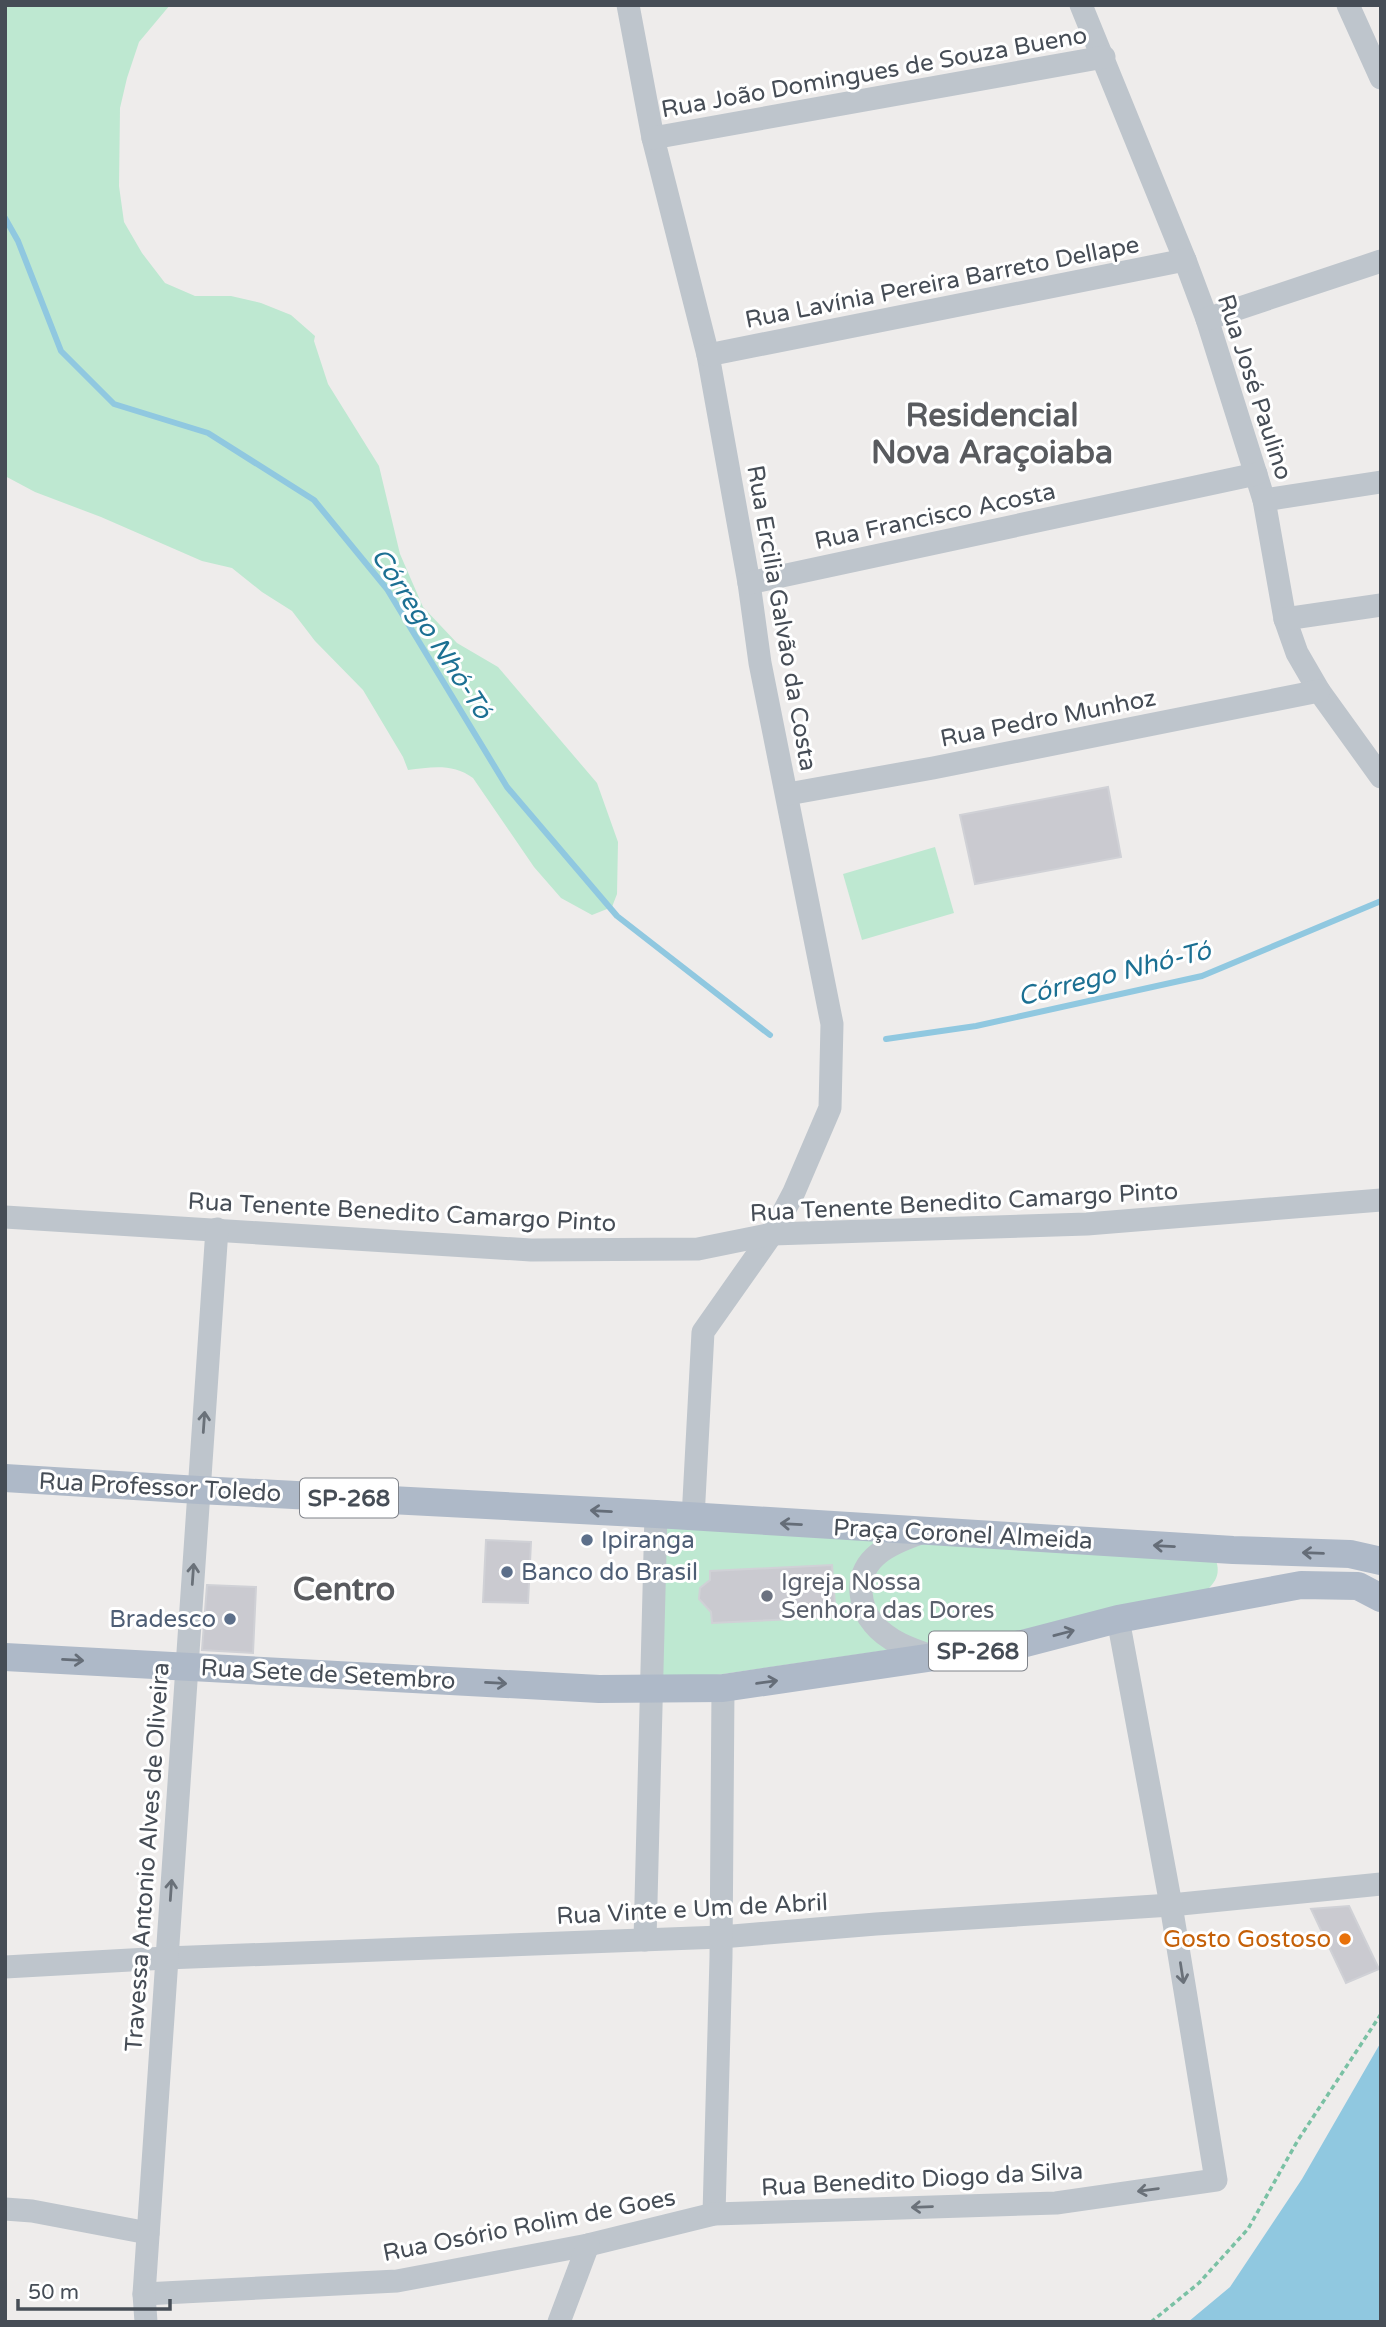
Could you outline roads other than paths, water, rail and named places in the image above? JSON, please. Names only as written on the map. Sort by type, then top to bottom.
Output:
[{"type":"main road","name":"Rua Professor Toledo","points":[[5,1478],[693,1518]]},
{"type":"main road","name":"Praça Coronel Almeida","points":[[693,1518],[1233,1550],[1350,1554],[1381,1561]]},
{"type":"main road","name":"SP-268","points":[[650,1690],[723,1688],[936,1658],[1022,1644],[1118,1619],[1301,1585],[1359,1586],[1381,1598]]},
{"type":"main road","name":"Rua Sete de Setembro","points":[[5,1657],[650,1690]]},
{"type":"street","name":"Rua Ercilia Galvão da Costa","points":[[628,5],[653,138],[708,355],[749,583],[760,663],[832,1024],[830,1108],[794,1192],[772,1234],[703,1332],[693,1518]]},
{"type":"street","name":"Rua José Paulino","points":[[1081,5],[1207,320],[1264,500],[1285,619],[1297,653],[1319,691],[1381,777]]},
{"type":"street","points":[[1348,5],[1381,78]]},
{"type":"street","name":"Rua João Domingues de Souza Bueno","points":[[653,138],[1104,57]]},
{"type":"street","name":"Rua Lavínia Pereira Barreto Dellape","points":[[708,355],[1185,260]]},
{"type":"street","points":[[1207,320],[1381,261]]},
{"type":"street","name":"Rua Francisco Acosta","points":[[749,583],[1256,474]]},
{"type":"street","points":[[1264,500],[1381,482]]},
{"type":"street","points":[[1285,619],[1381,605]]},
{"type":"street","name":"Rua Pedro Munhoz","points":[[788,794],[1319,691]]},
{"type":"street","name":"Rua Tenente Benedito Camargo Pinto","points":[[5,1217],[531,1250],[698,1249],[772,1234],[1087,1224],[1381,1200]]},
{"type":"street","name":"Travessa Antonio Alves de Oliveira","points":[[146,2322],[144,2294],[148,2232],[217,1229]]},
{"type":"street","points":[[645,1940],[656,1514]]},
{"type":"street","points":[[924,1532],[887,1546],[874,1558],[865,1570],[861,1586],[862,1605],[872,1623],[887,1636],[936,1658]]},
{"type":"street","points":[[1118,1619],[1171,1905]]},
{"type":"street","points":[[714,2214],[721,1937],[723,1688]]},
{"type":"street","name":"Rua Vinte e Um de Abril","points":[[5,1967],[166,1958],[721,1937],[1171,1905],[1381,1884]]},
{"type":"street","name":"Rua Benedito Diogo da Silva","points":[[714,2214],[1056,2203],[1216,2180],[1171,1905]]},
{"type":"street","points":[[5,2209],[32,2211],[148,2232]]},
{"type":"street","name":"Rua Osório Rolim de Goes","points":[[144,2294],[397,2281],[588,2245],[714,2214]]},
{"type":"street","points":[[559,2322],[588,2245]]},
{"type":"water","points":[[1381,2042],[1381,2322],[1188,2322],[1230,2287],[1302,2179]]},
{"type":"waterway","name":"Córrego Nhó-Tó","points":[[5,218],[18,241],[61,351],[114,404],[208,433],[314,500],[387,589],[507,787],[617,916],[770,1035]]},
{"type":"waterway","name":"Córrego Nhó-Tó","points":[[886,1039],[976,1026],[1202,976],[1381,901]]},
{"type":"place","name":"Ipiranga","points":[[587,1540]]},
{"type":"place","name":"Banco do Brasil","points":[[507,1572]]},
{"type":"place","name":"Igreja Nossa Senhora das Dores","points":[[767,1596]]},
{"type":"place","name":"Bradesco","points":[[230,1619]]},
{"type":"place","name":"Gosto Gostoso","points":[[1345,1939]]},
{"type":"district","name":"Residencial Nova Araçoiaba","points":[[992,434]]},
{"type":"district","name":"Centro","points":[[344,1589]]}]
